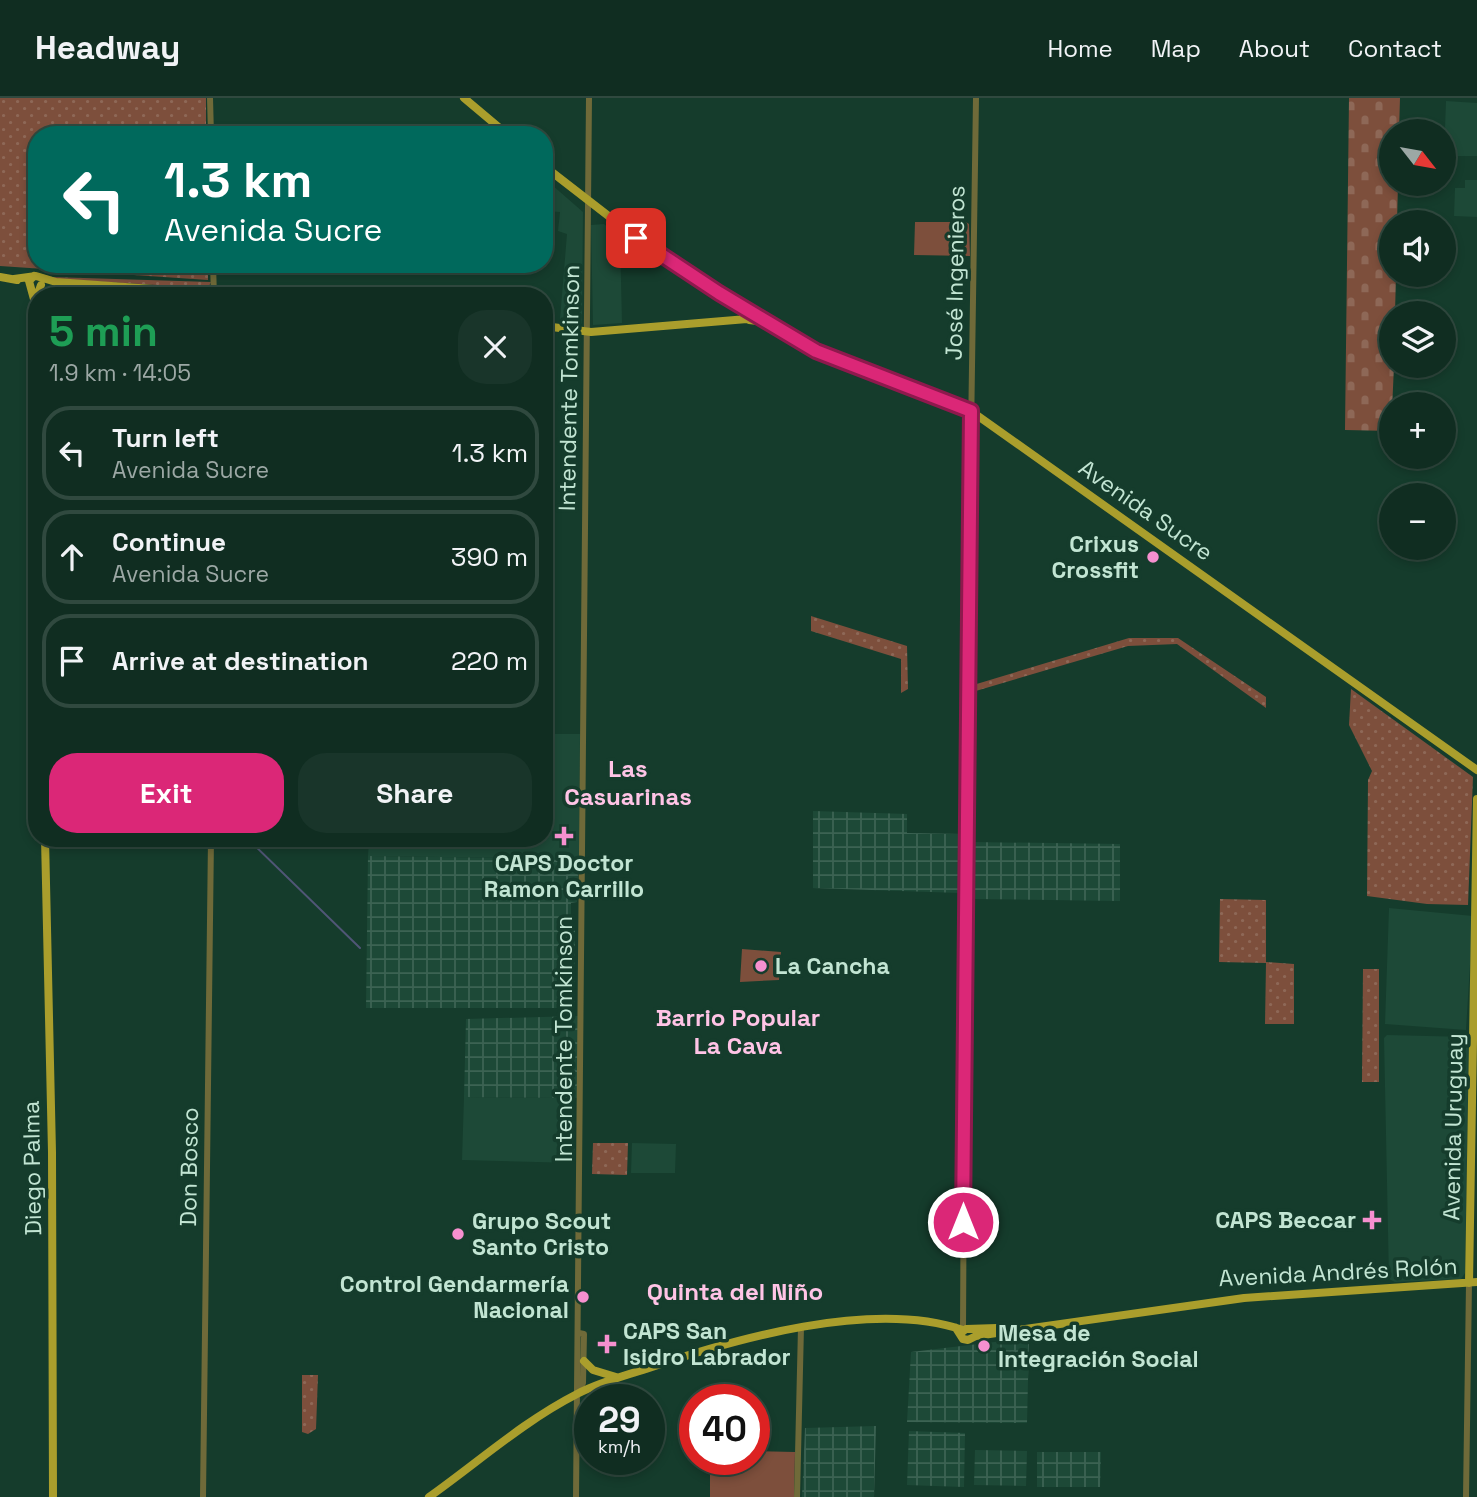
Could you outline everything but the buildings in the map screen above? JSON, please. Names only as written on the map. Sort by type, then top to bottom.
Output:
[{"type":"main road","points":[[464,98],[497,126]]},
{"type":"main road","name":"Avenida Sucre","points":[[553,173],[661,256],[748,314],[770,323],[816,351],[971,411],[1128,520],[1477,771]]},
{"type":"main road","points":[[0,277],[34,287]]},
{"type":"main road","points":[[39,287],[56,282],[122,287]]},
{"type":"main road","points":[[553,327],[587,332],[733,320],[748,314]]},
{"type":"main road","name":"Avenida Uruguay","points":[[1473,1282],[1477,799]]},
{"type":"main road","name":"Diego Palma","points":[[45,847],[52,1152],[53,1497]]},
{"type":"main road","name":"Avenida Andrés Rolón","points":[[602,1384],[691,1354],[801,1327],[880,1321],[964,1332],[1244,1298],[1473,1282]]},
{"type":"main road","points":[[584,1361],[599,1373],[619,1377]]},
{"type":"main road","name":"Avenida Andrés Rolón","points":[[429,1497],[574,1396]]},
{"type":"street","points":[[210,98],[211,126]]},
{"type":"street","name":"Intendente Tomkinson","points":[[579,1384],[582,1333],[589,98]]},
{"type":"street","name":"José Ingenieros","points":[[964,1332],[976,98]]},
{"type":"street","name":"Don Bosco","points":[[203,1497],[211,847]]},
{"type":"street","name":"Avenida Uruguay","points":[[1466,1497],[1473,1282]]},
{"type":"street","points":[[797,1497],[801,1327]]},
{"type":"street","name":"Intendente Tomkinson","points":[[582,1333],[583,1384]]},
{"type":"street","name":"Intendente Tomkinson","points":[[576,1497],[577,1475]]},
{"type":"shaded area","points":[[1446,101],[1477,103],[1477,156],[1456,156],[1456,119],[1445,119]]},
{"type":"shaded area","points":[[1465,180],[1477,180],[1477,217],[1456,216],[1456,188],[1465,188]]},
{"type":"shaded area","points":[[553,186],[583,212],[582,324],[560,319],[567,234],[558,231],[560,212],[553,212]]},
{"type":"shaded area","points":[[604,224],[620,238],[622,323],[593,325],[591,225]]},
{"type":"shaded area","points":[[553,734],[580,734],[579,859],[368,856],[368,847],[553,847]]},
{"type":"shaded area","points":[[813,811],[907,814],[907,833],[962,834],[962,890],[960,893],[813,888]]},
{"type":"shaded area","points":[[971,842],[1120,844],[1120,901],[974,899],[970,895]]},
{"type":"shaded area","points":[[368,856],[579,859],[577,902],[571,903],[571,927],[575,928],[575,1008],[366,1008]]},
{"type":"shaded area","points":[[1389,908],[1473,916],[1466,1030],[1385,1024]]},
{"type":"shaded area","points":[[578,1016],[578,1098],[464,1097],[466,1019]]},
{"type":"shaded area","points":[[1387,1035],[1469,1037],[1465,1273],[1461,1279],[1395,1282],[1389,1279],[1384,1038]]},
{"type":"shaded area","points":[[464,1097],[573,1098],[572,1144],[575,1148],[575,1163],[462,1160]]},
{"type":"shaded area","points":[[632,1143],[676,1144],[675,1173],[631,1173]]},
{"type":"shaded area","points":[[1029,1338],[1027,1423],[907,1422],[911,1352]]},
{"type":"shaded area","points":[[876,1426],[874,1497],[802,1497],[805,1428]]},
{"type":"shaded area","points":[[909,1431],[965,1433],[964,1487],[907,1485]]},
{"type":"shaded area","points":[[975,1450],[1027,1451],[1026,1486],[974,1485]]},
{"type":"shaded area","points":[[1037,1452],[1101,1452],[1100,1487],[1037,1487]]},
{"type":"green space","points":[[0,98],[206,98],[206,126],[28,126],[28,268],[0,266]]},
{"type":"green space","points":[[1349,98],[1400,98],[1399,119],[1379,119],[1379,196],[1398,196],[1397,210],[1379,210],[1379,287],[1396,287],[1395,301],[1379,301],[1379,378],[1393,378],[1393,392],[1379,392],[1379,431],[1345,430]]},
{"type":"green space","points":[[915,222],[966,222],[969,224],[970,256],[914,255]]},
{"type":"green space","points":[[38,273],[52,277],[211,282],[208,287],[191,287],[55,279]]},
{"type":"green space","points":[[104,273],[208,273],[208,280]]},
{"type":"green space","points":[[811,616],[907,646],[908,689],[901,693],[901,659],[811,631]]},
{"type":"green space","points":[[1129,638],[1178,638],[1266,697],[1266,708],[1177,644],[1128,646],[969,693],[970,686]]},
{"type":"green space","points":[[1351,689],[1473,777],[1468,905],[1427,904],[1367,896],[1368,780],[1372,771],[1349,725]]},
{"type":"green space","points":[[1220,899],[1266,900],[1266,962],[1294,964],[1294,1024],[1265,1024],[1266,963],[1219,962]]},
{"type":"green space","name":"La Cancha","points":[[742,949],[781,952],[779,980],[740,982]]},
{"type":"green space","points":[[1363,969],[1379,969],[1379,1082],[1362,1082]]},
{"type":"green space","points":[[593,1143],[628,1143],[627,1175],[592,1174]]},
{"type":"green space","points":[[302,1375],[318,1375],[316,1429],[308,1434],[302,1432]]},
{"type":"green space","points":[[770,1451],[795,1452],[794,1497],[710,1497],[710,1475],[770,1475]]},
{"type":"waterway","points":[[256,847],[360,948]]},
{"type":"place","name":"Crixus Crossfit","points":[[1153,557]]},
{"type":"place","name":"CAPS Doctor Ramon Carrillo","points":[[564,836]]},
{"type":"place","name":"La Cancha","points":[[761,966]]},
{"type":"place","name":"CAPS Beccar","points":[[1372,1220]]},
{"type":"place","name":"Grupo Scout Santo Cristo","points":[[458,1234]]},
{"type":"place","name":"Control Gendarmería Nacional","points":[[583,1297]]},
{"type":"place","name":"CAPS San Isidro Labrador","points":[[607,1344]]},
{"type":"place","name":"Mesa de Integración Social","points":[[984,1346]]},
{"type":"district","name":"Las Casuarinas","points":[[628,782]]},
{"type":"district","name":"Barrio Popular La Cava","points":[[738,1031]]},
{"type":"district","name":"Quinta del Niño","points":[[735,1291]]},
{"type":"route","points":[[636,238],[719,293],[751,309],[816,351],[971,411],[963,1222]]}]
